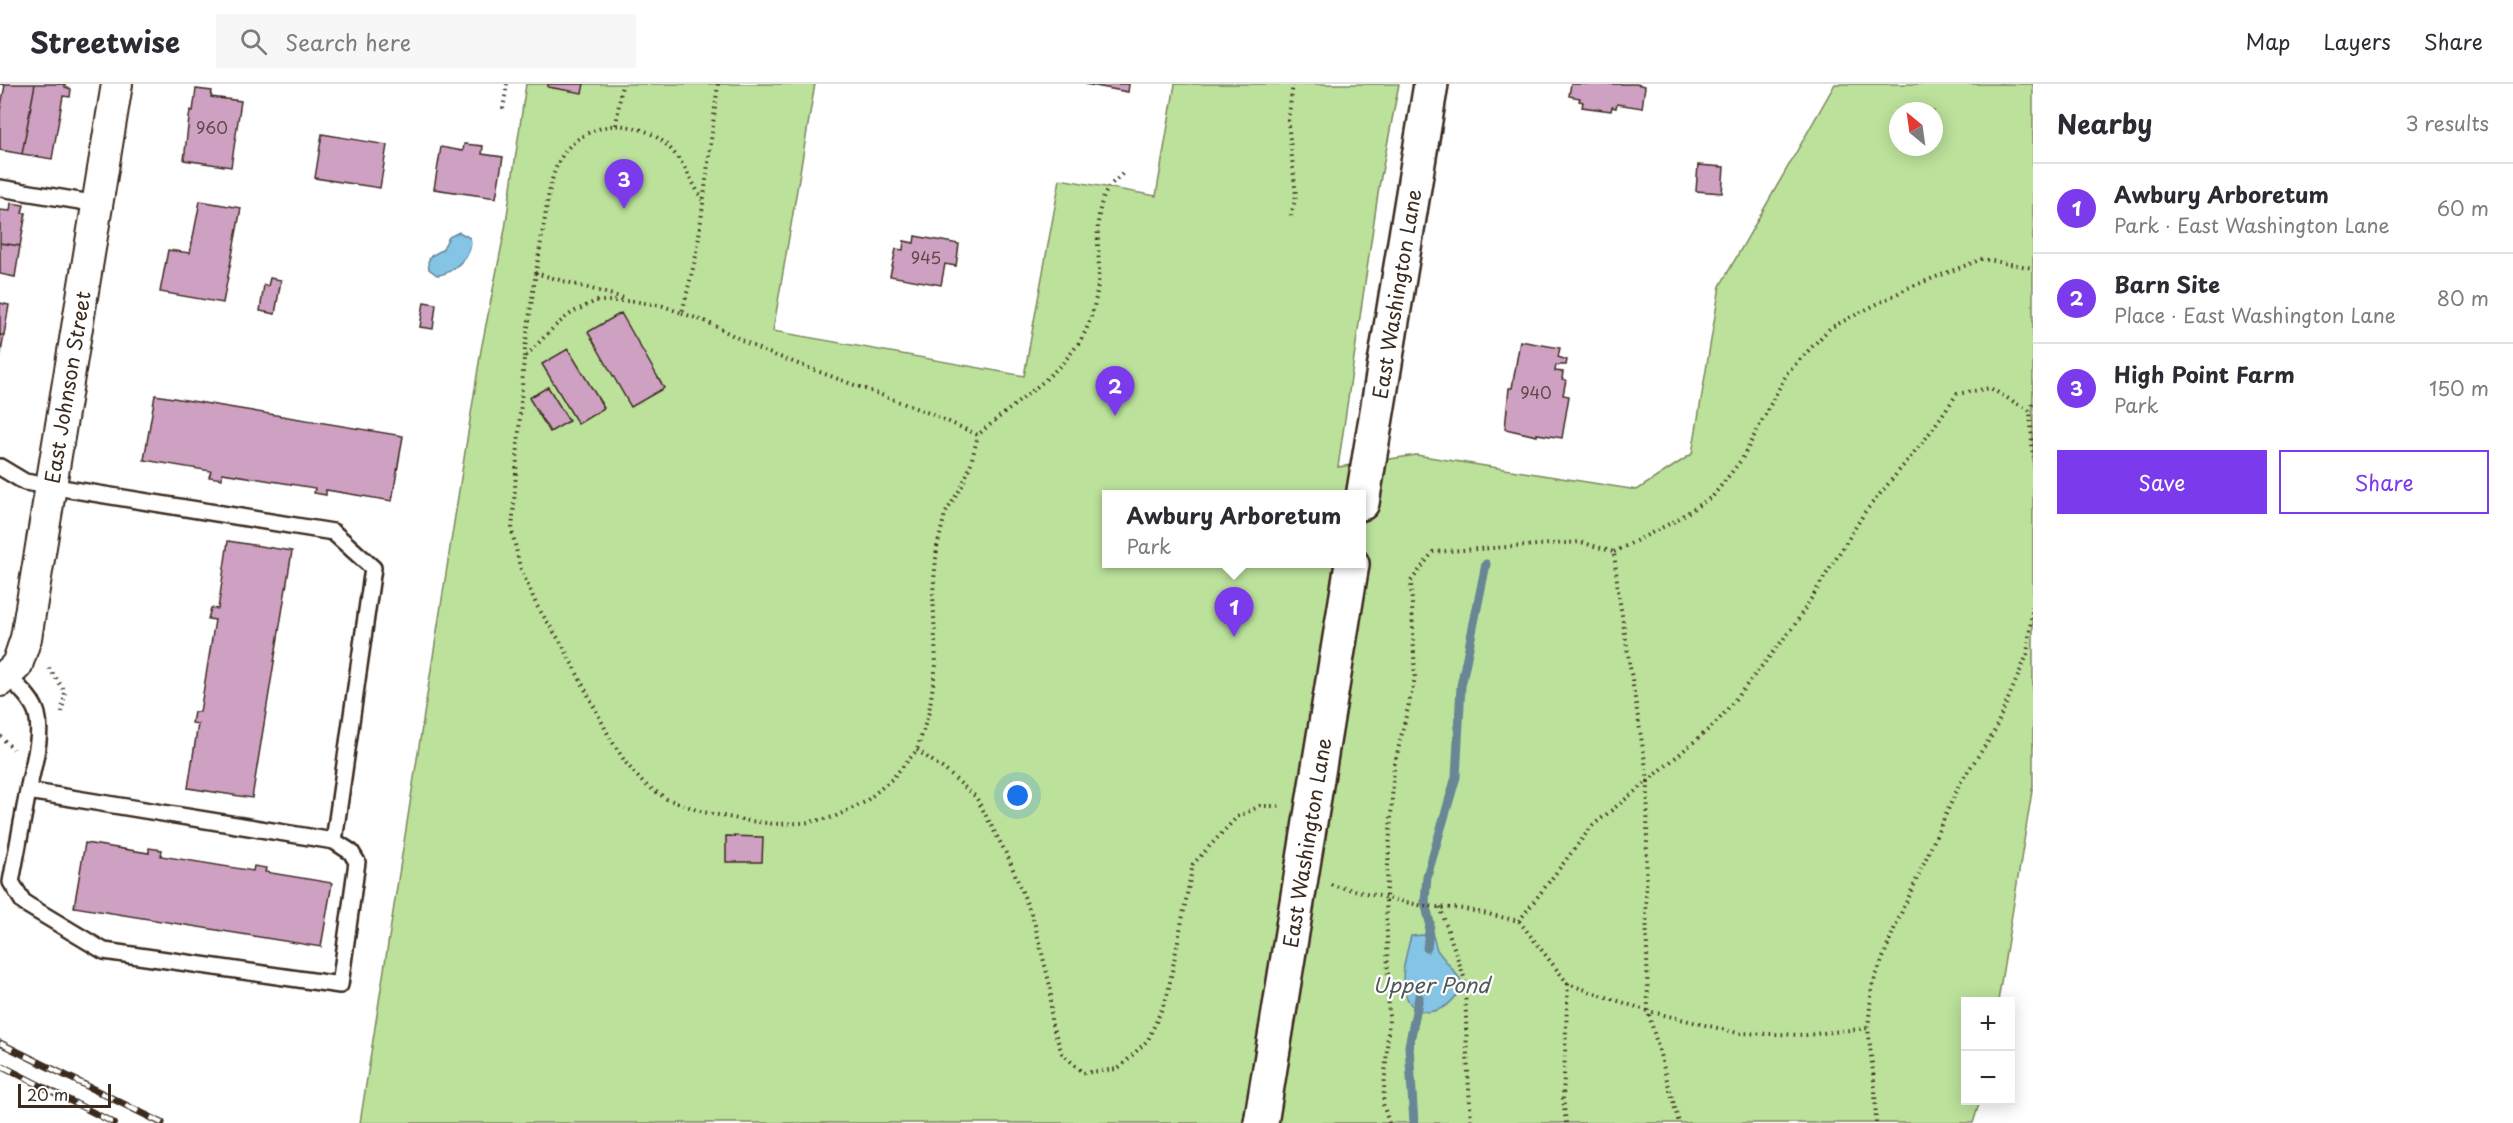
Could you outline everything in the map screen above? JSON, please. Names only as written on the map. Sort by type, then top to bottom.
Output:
[{"type":"main road","name":"East Washington Lane","points":[[1364,490],[1431,84]]},
{"type":"main road","name":"East Washington Lane","points":[[1261,1123],[1351,568]]},
{"type":"street","name":"East Johnson Street","points":[[4,679],[17,665],[26,638],[117,84]]},
{"type":"lane","points":[[0,188],[98,204]]},
{"type":"lane","points":[[0,467],[25,482],[333,532],[373,568],[334,841]]},
{"type":"lane","points":[[4,679],[29,699],[37,715],[38,735],[11,882],[24,903],[104,951],[340,985],[357,862],[351,852],[334,841],[28,791]]},
{"type":"path","points":[[503,109],[507,84]]},
{"type":"path","points":[[616,125],[622,84]]},
{"type":"path","points":[[682,313],[697,252],[718,84]]},
{"type":"path","points":[[1291,216],[1296,196],[1288,122],[1293,84]]},
{"type":"path","points":[[703,200],[688,173],[659,136],[635,127],[616,125],[585,135],[572,144],[561,157],[550,191],[535,273],[524,358],[512,531],[520,567],[537,606],[563,646],[610,738],[626,763],[644,783],[667,799],[703,812],[774,824],[804,824],[834,817],[865,802],[892,779],[917,750],[929,712],[936,665],[933,592],[937,548],[945,514],[968,471],[978,435],[1052,373],[1086,331],[1095,304],[1099,272],[1097,240],[1100,211],[1107,190],[1123,173]]},
{"type":"path","points":[[1389,1123],[1383,1104],[1389,1019],[1386,898],[1394,767],[1415,678],[1412,581],[1433,552],[1581,542],[1614,552],[1673,522],[1713,496],[1742,459],[1787,373],[1830,328],[1908,288],[1982,259],[2033,268]]},
{"type":"path","points":[[535,273],[663,306],[707,322],[761,350],[929,413],[978,435]]},
{"type":"path","points":[[524,358],[555,326],[573,312],[596,301],[633,300]]},
{"type":"path","points":[[1518,921],[1592,826],[1716,722],[1794,626],[1865,512],[1926,438],[1957,394],[1990,388],[2030,411]]},
{"type":"path","points":[[2033,402],[2030,411],[2033,457]]},
{"type":"path","points":[[1614,552],[1648,781],[1646,896],[1648,1011],[1678,1123]]},
{"type":"path","points":[[1876,1123],[1869,1028],[1872,986],[1895,927],[1960,783],[1993,734],[2027,655],[2033,603]]},
{"type":"path","points":[[917,750],[976,796],[1008,856],[1034,921],[1051,990],[1051,1022],[1062,1053],[1083,1073],[1118,1069],[1148,1040],[1167,997],[1193,864],[1237,817],[1260,806],[1312,805]]},
{"type":"path","points":[[1301,878],[1423,906],[1465,909],[1518,921],[1568,984],[1648,1011],[1738,1033],[1806,1035],[1869,1028]]},
{"type":"path","points":[[1440,907],[1466,980],[1467,1055],[1472,1123]]},
{"type":"path","points":[[1566,1123],[1563,1098],[1568,984]]},
{"type":"green space","points":[[526,84],[815,84],[773,331],[1024,376],[1060,179],[1156,196],[1175,84],[1399,84],[1379,187],[1338,467],[1416,455],[1637,490],[1692,454],[1720,286],[1835,84],[2033,84],[2033,785],[1999,997],[1961,997],[1961,1105],[1979,1105],[1973,1123],[360,1123],[481,350],[505,229]]},
{"type":"water","points":[[459,232],[470,238],[471,244],[466,256],[449,271],[437,275],[429,269],[428,262],[431,256],[442,250],[449,237]]},
{"type":"water","name":"Upper Pond","points":[[1411,936],[1433,936],[1437,950],[1461,980],[1459,990],[1447,1005],[1429,1012],[1412,1005],[1406,996],[1403,981]]},
{"type":"building","points":[[0,84],[35,84],[22,154],[0,150],[0,111],[5,85]]},
{"type":"building","points":[[35,84],[65,84],[65,87],[71,89],[70,97],[63,96],[52,159],[22,154]]},
{"type":"building","points":[[548,84],[584,84],[582,93],[548,87]]},
{"type":"building","points":[[1085,84],[1129,84],[1128,92]]},
{"type":"building","points":[[1571,84],[1645,86],[1642,108],[1617,104],[1616,108],[1612,107],[1611,111],[1582,107],[1583,102],[1579,101],[1580,98],[1569,96]]},
{"type":"building","points":[[196,89],[212,91],[211,97],[241,101],[231,167],[184,160],[190,110],[193,111]]},
{"type":"building","points":[[322,134],[387,145],[380,188],[315,178]]},
{"type":"building","points":[[464,144],[483,146],[482,154],[503,157],[496,198],[434,189],[441,147],[463,151]]},
{"type":"building","points":[[1698,165],[1724,167],[1722,193],[1696,191]]},
{"type":"building","points":[[200,201],[241,208],[223,303],[160,292],[168,250],[190,253]]},
{"type":"building","points":[[11,203],[24,205],[22,213],[26,213],[20,246],[0,243],[0,210],[10,211]]},
{"type":"building","points":[[915,236],[959,244],[956,266],[945,264],[941,285],[890,276],[896,249],[903,250],[904,241],[914,243]]},
{"type":"building","points":[[0,243],[20,246],[15,277],[0,274]]},
{"type":"building","points":[[270,278],[281,280],[275,314],[260,311],[264,285],[268,286]]},
{"type":"building","points":[[424,302],[436,304],[433,329],[420,327]]},
{"type":"building","points":[[0,303],[9,305],[4,335],[0,335]]},
{"type":"building","points":[[621,313],[664,388],[631,407],[588,332]]},
{"type":"building","points":[[0,335],[4,335],[0,358]]},
{"type":"building","points":[[1520,341],[1560,348],[1558,357],[1567,360],[1566,365],[1556,365],[1555,371],[1563,372],[1562,379],[1566,380],[1563,395],[1569,396],[1562,438],[1537,434],[1537,436],[1505,429],[1509,388],[1512,388]]},
{"type":"building","points":[[568,349],[604,408],[578,424],[542,364]]},
{"type":"building","points":[[548,387],[569,421],[550,432],[529,398]]},
{"type":"building","points":[[155,395],[403,436],[392,501],[326,490],[326,495],[314,493],[315,488],[222,473],[222,479],[209,477],[211,471],[144,460]]},
{"type":"building","points":[[228,541],[292,551],[252,798],[188,788],[198,724],[192,723],[194,712],[200,712],[215,620],[208,619],[211,608],[218,609]]},
{"type":"building","points":[[726,836],[763,837],[762,862],[726,862]]},
{"type":"building","points":[[85,843],[149,853],[149,848],[162,850],[161,856],[253,871],[254,866],[266,868],[265,872],[332,883],[321,947],[74,907]]},
{"type":"waterway","points":[[1427,948],[1430,923],[1425,902],[1427,876],[1456,777],[1461,686],[1486,564]]},
{"type":"waterway","points":[[1414,1123],[1409,1046],[1419,997]]},
{"type":"railway","points":[[0,1043],[162,1123]]},
{"type":"railway","points":[[0,1065],[114,1123]]},
{"type":"place","name":"High Point Farm","points":[[624,209]]},
{"type":"place","name":"Barn Site","points":[[1115,416]]},
{"type":"place","name":"Awbury Arboretum","points":[[1234,637]]}]
